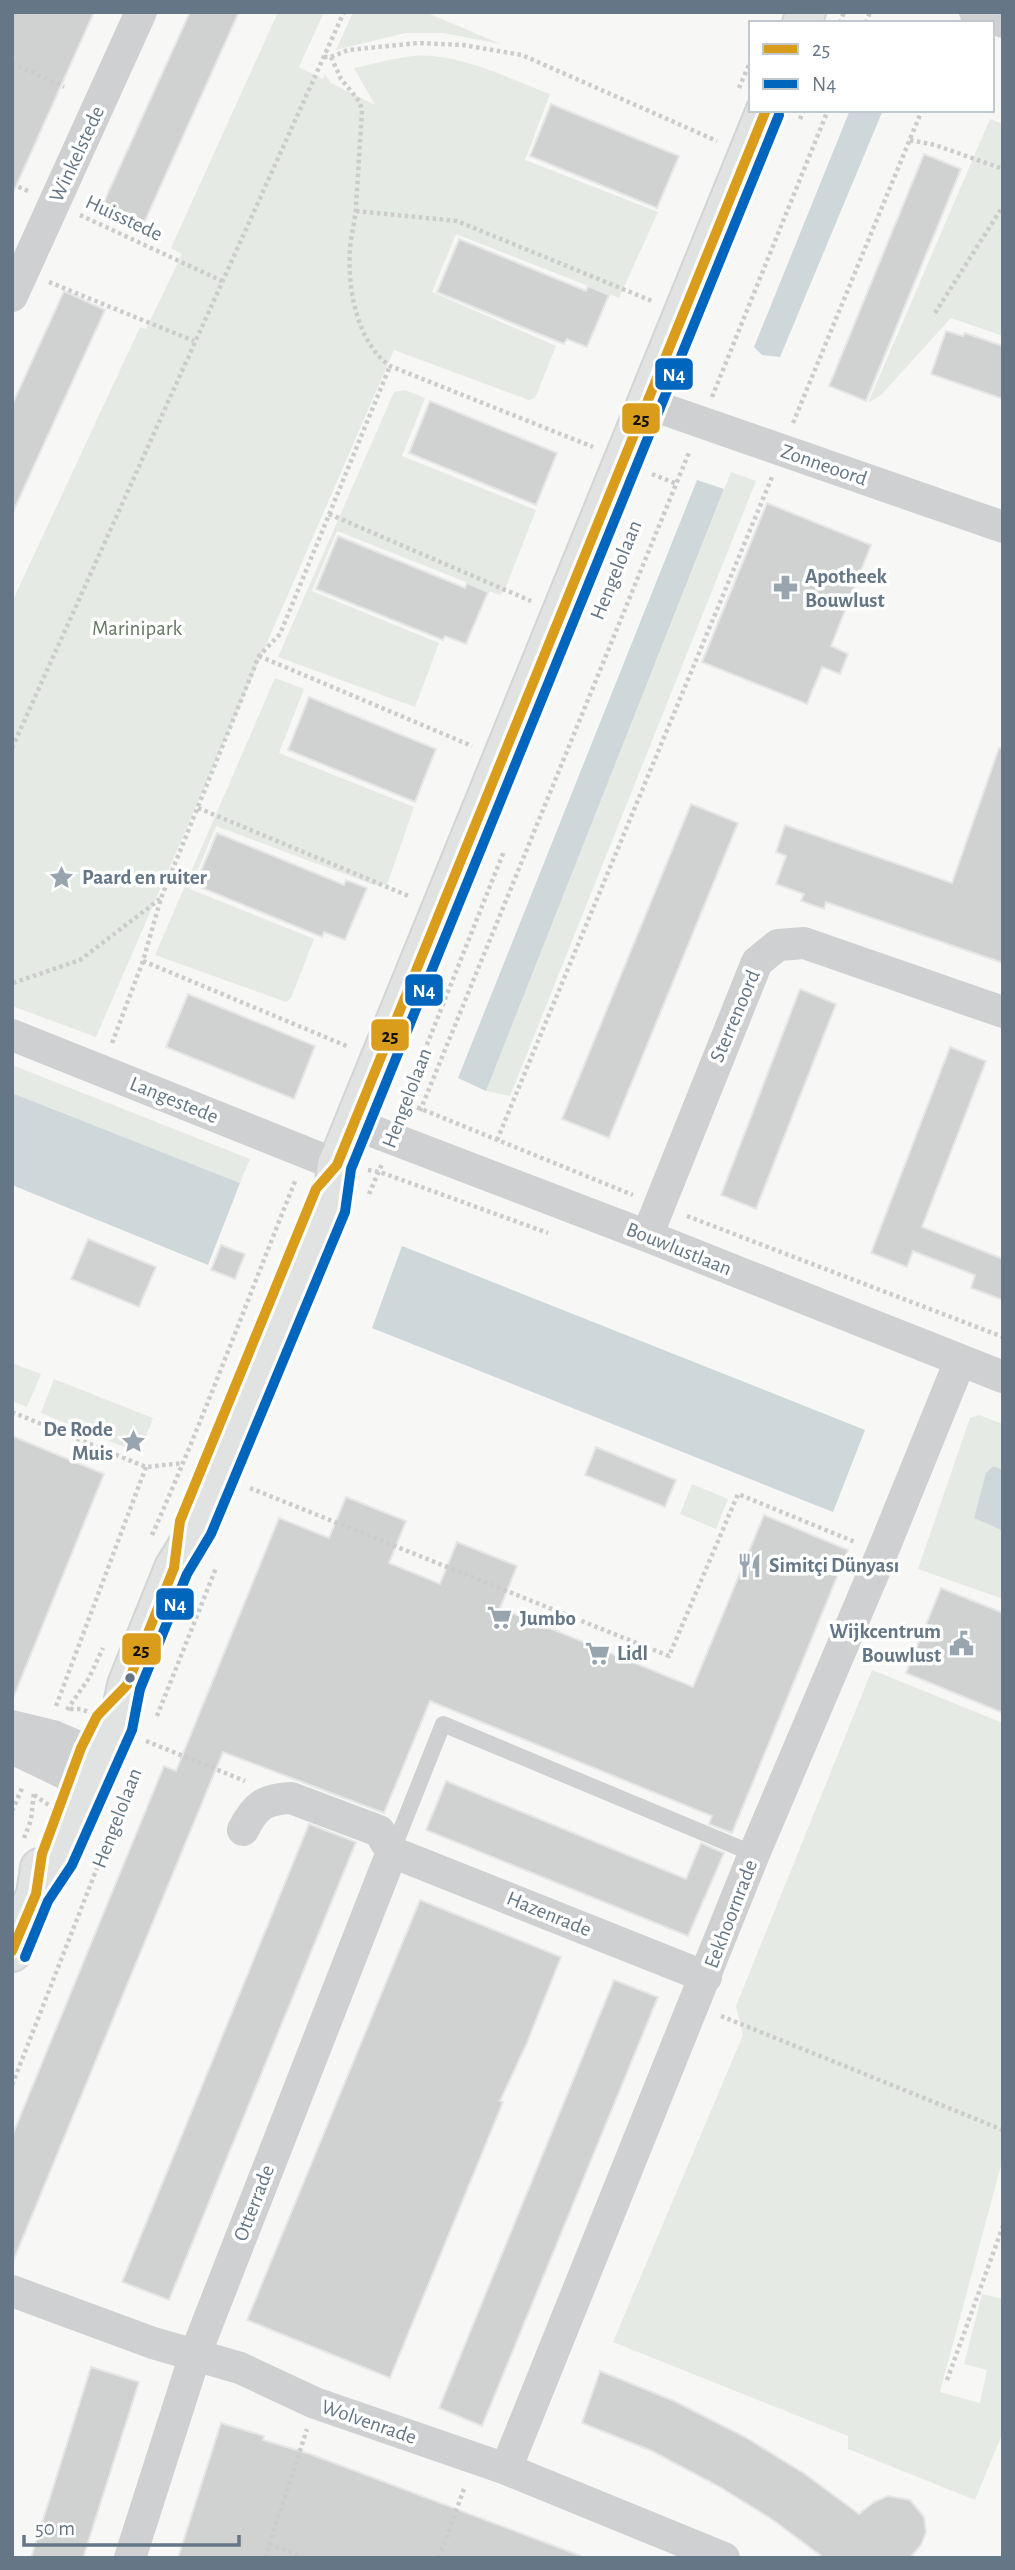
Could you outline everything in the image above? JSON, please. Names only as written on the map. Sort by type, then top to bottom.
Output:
[{"type":"street","name":"Winkelstede","points":[[18,284],[142,12]]},
{"type":"street","points":[[975,12],[1003,22]]},
{"type":"street","name":"Hengelolaan","points":[[12,1952],[36,1894],[60,1755],[119,1724],[162,1554],[198,1529],[332,1207],[337,1165],[354,1124],[646,471],[646,403],[782,117]]},
{"type":"street","name":"Zonneoord","points":[[646,403],[1003,527]]},
{"type":"street","name":"Sterrenoord","points":[[647,1236],[757,962],[778,945],[804,943],[1003,1012]]},
{"type":"street","name":"Langestede","points":[[12,1035],[337,1165]]},
{"type":"street","name":"Bouwlustlaan","points":[[354,1124],[1003,1377]]},
{"type":"street","name":"Eekhoornrade","points":[[506,2469],[695,2006],[754,1854],[960,1362]]},
{"type":"street","points":[[12,1726],[60,1755]]},
{"type":"street","points":[[12,1748],[60,1755]]},
{"type":"street","points":[[243,1830],[252,1812],[263,1804],[276,1799],[291,1798],[379,1831],[391,1852]]},
{"type":"street","name":"Hazenrade","points":[[391,1852],[706,1977]]},
{"type":"street","name":"Otterrade","points":[[130,2558],[195,2355],[391,1852]]},
{"type":"street","name":"Wolvenrade","points":[[12,2291],[153,2343],[240,2368],[315,2403],[506,2469],[724,2558]]},
{"type":"lane","points":[[391,1852],[443,1724],[754,1854]]},
{"type":"path","points":[[12,748],[344,12]]},
{"type":"path","points":[[324,57],[348,50],[418,43],[463,45],[522,55],[717,141]]},
{"type":"path","points":[[331,57],[341,79],[359,101],[362,110],[356,211],[350,251],[351,285],[359,322],[379,359],[390,366],[677,484]]},
{"type":"path","points":[[12,63],[64,86]]},
{"type":"path","points":[[420,1111],[827,112]]},
{"type":"path","points":[[498,1140],[921,112]]},
{"type":"path","points":[[910,140],[934,145],[1003,169]]},
{"type":"path","name":"Huisstede","points":[[12,184],[222,281]]},
{"type":"path","points":[[935,313],[1003,206]]},
{"type":"path","points":[[356,211],[457,221],[652,301]]},
{"type":"path","points":[[18,284],[194,341]]},
{"type":"path","points":[[101,1071],[144,961],[161,898],[259,656],[280,634],[390,366]]},
{"type":"path","points":[[329,514],[531,601]]},
{"type":"path","points":[[259,656],[472,746]]},
{"type":"path","points":[[198,808],[411,897]]},
{"type":"path","name":"Hengelolaan","points":[[365,1201],[380,1171],[390,1137],[506,846]]},
{"type":"path","points":[[12,983],[80,960],[161,898]]},
{"type":"path","points":[[144,961],[351,1048]]},
{"type":"path","points":[[12,1412],[146,1467],[184,1463],[162,1554]]},
{"type":"path","points":[[22,1846],[31,1820],[36,1779],[60,1755],[146,1467]]},
{"type":"path","points":[[252,1475],[247,1487],[669,1656],[738,1494],[882,1553]]},
{"type":"path","points":[[157,1717],[217,1564]]},
{"type":"path","points":[[12,1811],[60,1755],[106,1640]]},
{"type":"path","name":"Hengelolaan","points":[[152,1730],[147,1743],[291,1798]]},
{"type":"path","name":"Hengelolaan","points":[[12,2085],[112,1831]]},
{"type":"path","points":[[695,2006],[1003,2130]]},
{"type":"path","points":[[947,2380],[1003,2226]]},
{"type":"path","points":[[265,2558],[315,2403]]},
{"type":"path","points":[[439,2558],[475,2458]]},
{"type":"path","points":[[269,2544],[306,2558]]},
{"type":"green space","name":"Marinipark","points":[[278,12],[324,12],[299,67],[323,79],[325,74],[331,83],[375,105],[354,68],[413,56],[465,62],[550,94],[525,160],[658,212],[619,298],[456,234],[432,292],[556,346],[535,398],[529,400],[394,350],[96,1037],[12,1006],[12,602],[140,327],[146,329],[182,254],[171,248]]},
{"type":"green space","points":[[353,12],[425,12],[501,44],[443,33],[405,33],[336,50]]},
{"type":"green space","points":[[990,119],[1003,124],[1003,336],[951,318],[881,395],[868,403]]},
{"type":"green space","points":[[405,390],[425,398],[402,456],[536,510],[504,592],[499,595],[337,531],[312,591],[439,643],[415,707],[278,657],[394,392]]},
{"type":"green space","points":[[731,472],[756,481],[510,1096],[486,1091]]},
{"type":"green space","points":[[275,678],[304,689],[279,753],[414,807],[387,885],[374,885],[216,826],[190,889],[314,939],[291,998],[286,1002],[155,955]]},
{"type":"green space","points":[[12,1065],[250,1159],[240,1183],[12,1093]]},
{"type":"green space","points":[[12,1363],[41,1374],[27,1407],[12,1401]]},
{"type":"green space","points":[[54,1379],[153,1418],[145,1439],[130,1433],[124,1447],[41,1413]]},
{"type":"green space","points":[[979,1415],[1003,1424],[1003,1470],[993,1466],[974,1518],[1003,1531],[1003,1599],[918,1569],[970,1418]]},
{"type":"green space","points":[[692,1484],[728,1499],[716,1529],[680,1514]]},
{"type":"green space","points":[[872,1670],[1003,1723],[1003,2158],[940,2392],[980,2403],[987,2370],[964,2364],[982,2294],[1003,2299],[1003,2432],[975,2500],[848,2449],[848,2436],[613,2342],[743,2035],[736,2006]]},
{"type":"shaded area","points":[[849,112],[882,112],[780,357],[762,355],[754,347]]},
{"type":"shaded area","points":[[697,480],[724,489],[486,1091],[458,1078]]},
{"type":"shaded area","points":[[12,1093],[240,1183],[208,1265],[12,1185]]},
{"type":"shaded area","points":[[402,1246],[865,1430],[833,1512],[372,1328]]},
{"type":"shaded area","points":[[993,1466],[1003,1470],[1003,1531],[974,1518],[986,1473]]},
{"type":"building","points":[[12,12],[94,12],[12,195]]},
{"type":"building","points":[[190,12],[239,12],[139,234],[98,215]]},
{"type":"building","points":[[551,104],[679,156],[657,208],[530,156]]},
{"type":"building","points":[[924,154],[961,169],[866,401],[829,386]]},
{"type":"building","points":[[459,239],[586,291],[588,286],[609,295],[587,347],[567,339],[564,344],[437,292]]},
{"type":"building","points":[[64,291],[105,310],[12,514],[12,405]]},
{"type":"building","points":[[946,331],[963,336],[965,333],[1003,346],[1003,399],[931,374]]},
{"type":"building","points":[[430,401],[557,453],[536,505],[409,453]]},
{"type":"building","points":[[767,503],[871,545],[831,646],[848,654],[840,674],[822,667],[807,704],[702,662]]},
{"type":"building","points":[[338,536],[465,588],[467,583],[488,592],[466,644],[445,636],[443,640],[316,589]]},
{"type":"building","points":[[309,697],[436,749],[415,802],[288,750]]},
{"type":"building","points":[[999,748],[1003,749],[1003,963],[826,902],[824,909],[801,901],[804,894],[776,884],[786,856],[776,852],[785,825],[952,883]]},
{"type":"building","points":[[691,804],[738,823],[609,1138],[562,1119]]},
{"type":"building","points":[[217,833],[344,885],[346,880],[367,888],[345,940],[324,932],[322,937],[195,885]]},
{"type":"building","points":[[800,989],[836,1004],[756,1209],[721,1195]]},
{"type":"building","points":[[188,994],[315,1046],[294,1099],[166,1047]]},
{"type":"building","points":[[950,1047],[986,1061],[922,1227],[1003,1259],[1003,1300],[971,1288],[975,1275],[913,1251],[907,1267],[871,1253]]},
{"type":"building","points":[[88,1239],[156,1267],[139,1307],[71,1279]]},
{"type":"building","points":[[221,1245],[245,1254],[235,1279],[211,1270]]},
{"type":"building","points":[[12,1436],[104,1474],[14,1696],[12,1696]]},
{"type":"building","points":[[596,1447],[676,1480],[665,1507],[585,1475]]},
{"type":"building","points":[[346,1497],[406,1521],[389,1563],[440,1584],[457,1542],[517,1566],[500,1608],[693,1687],[764,1515],[848,1550],[732,1833],[709,1824],[712,1816],[430,1701],[384,1813],[223,1752],[12,2264],[12,2136],[164,1766],[176,1771],[279,1518],[329,1538]]},
{"type":"building","name":"Wijkcentrum Bouwlust","points":[[941,1588],[1003,1613],[1003,1713],[906,1673]]},
{"type":"building","points":[[446,1781],[686,1879],[701,1843],[724,1853],[688,1936],[426,1830]]},
{"type":"building","points":[[309,1824],[356,1842],[169,2300],[122,2282]]},
{"type":"building","points":[[420,1900],[561,1957],[500,2101],[503,2102],[390,2378],[247,2320]]},
{"type":"building","points":[[614,1980],[658,1997],[482,2426],[439,2408]]},
{"type":"building","points":[[91,2367],[139,2382],[83,2558],[31,2558]]},
{"type":"building","points":[[600,2371],[674,2401],[745,2437],[805,2474],[859,2514],[874,2502],[888,2496],[910,2500],[924,2517],[926,2532],[921,2545],[910,2558],[824,2558],[773,2520],[720,2487],[652,2451],[582,2423]]},
{"type":"building","points":[[221,2423],[264,2436],[263,2440],[310,2454],[581,2558],[178,2558]]},
{"type":"transit line","name":"25","points":[[12,1951],[36,1894],[42,1854],[81,1748],[97,1716],[127,1685],[174,1568],[180,1521],[316,1189],[337,1165],[765,112]]},
{"type":"transit line","name":"N4","points":[[25,1957],[48,1901],[72,1865],[132,1730],[140,1689],[187,1574],[211,1534],[345,1212],[351,1169],[779,115]]},
{"type":"place","name":"Apotheek Bouwlust","points":[[785,588]]},
{"type":"place","name":"Paard en ruiter","points":[[62,877]]},
{"type":"place","name":"De Rode Muis","points":[[133,1441]]},
{"type":"place","name":"Simitçi Dünyası","points":[[749,1565]]},
{"type":"place","name":"Jumbo","points":[[500,1618]]},
{"type":"place","name":"Wijkcentrum Bouwlust","points":[[961,1643]]},
{"type":"place","name":"Lidl","points":[[597,1653]]}]
